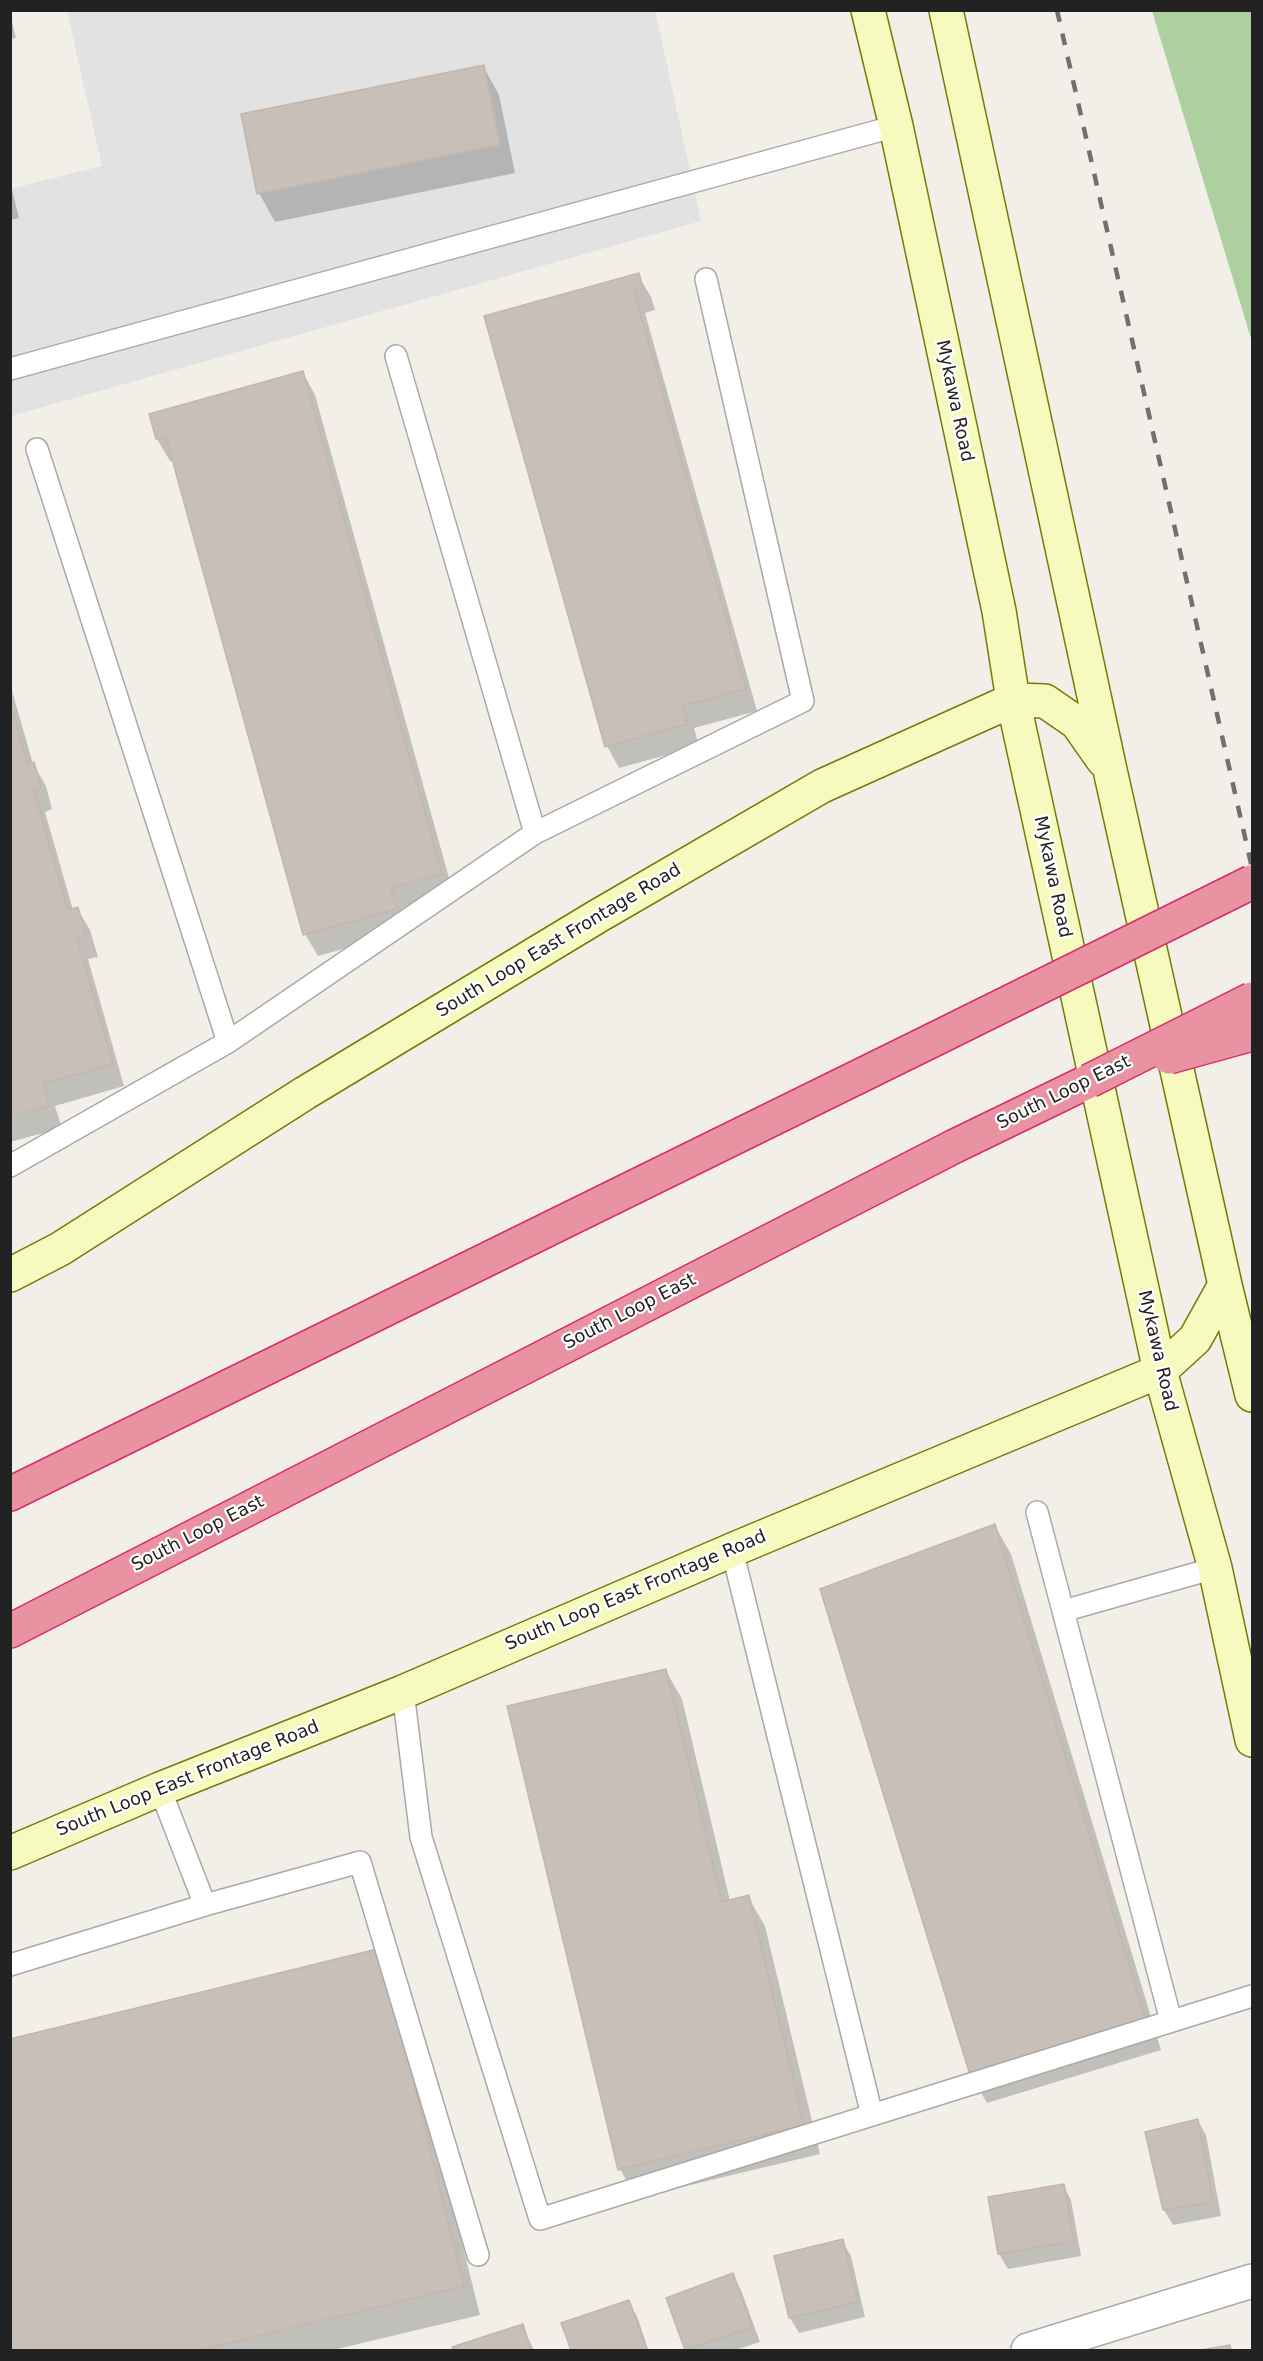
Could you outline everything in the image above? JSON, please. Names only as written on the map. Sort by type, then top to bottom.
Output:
[{"type":"highway","points":[[10,1494],[1252,882]]},
{"type":"highway","name":"South Loop East","points":[[10,1631],[955,1146],[1252,999]]},
{"type":"highway","points":[[1089,1081],[1252,1034]]},
{"type":"main road","name":"Mykawa Road","points":[[868,10],[896,126],[999,611],[1013,700],[1160,1371],[1215,1568],[1252,1740]]},
{"type":"main road","points":[[946,10],[1110,770],[1252,1395]]},
{"type":"main road","name":"South Loop East Frontage Road","points":[[10,1275],[60,1249],[305,1093],[598,916],[822,786],[1013,700],[1045,701],[1077,723],[1110,770]]},
{"type":"main road","name":"South Loop East Frontage Road","points":[[10,1853],[160,1789],[403,1692],[732,1550],[1160,1371],[1195,1339],[1226,1285]]},
{"type":"street","points":[[1028,2350],[1252,2281]]},
{"type":"lane","points":[[10,369],[896,126]]},
{"type":"lane","points":[[10,1166],[228,1042],[535,833],[803,702],[706,279]]},
{"type":"lane","points":[[396,356],[535,833]]},
{"type":"lane","points":[[37,449],[228,1042]]},
{"type":"lane","points":[[1037,1512],[1171,2021]]},
{"type":"lane","points":[[732,1550],[872,2115]]},
{"type":"lane","points":[[1063,1611],[1215,1568]]},
{"type":"lane","points":[[403,1692],[421,1837],[540,2219],[1252,1996]]},
{"type":"lane","points":[[160,1789],[205,1905]]},
{"type":"lane","points":[[10,1965],[205,1905],[360,1862],[478,2255]]},
{"type":"green space","points":[[1152,11],[1252,11],[1252,342]]},
{"type":"shaded area","points":[[655,10],[701,221],[11,416],[10,189],[102,166],[67,11]]},
{"type":"building","points":[[484,65],[500,145],[257,194],[241,114]]},
{"type":"building","points":[[639,273],[643,288],[634,291],[746,689],[682,706],[688,724],[605,747],[484,316]]},
{"type":"building","points":[[303,371],[442,874],[391,888],[397,909],[303,935],[166,437],[156,439],[149,414]]},
{"type":"building","points":[[10,702],[28,764],[34,762],[41,787],[34,790],[68,910],[78,907],[86,935],[77,937],[113,1064],[43,1084],[50,1106],[10,1117]]},
{"type":"building","points":[[995,1524],[1146,2021],[970,2075],[820,1589]]},
{"type":"building","points":[[666,1669],[722,1902],[749,1895],[804,2125],[618,2170],[507,1706]]},
{"type":"building","points":[[381,1948],[464,2286],[202,2350],[10,2350],[10,2039]]},
{"type":"building","points":[[1198,2119],[1213,2202],[1163,2210],[1145,2132]]},
{"type":"building","points":[[1064,2184],[1074,2241],[998,2254],[988,2197]]},
{"type":"building","points":[[843,2239],[858,2302],[789,2318],[774,2256]]},
{"type":"building","points":[[733,2273],[752,2327],[685,2350],[666,2298]]},
{"type":"building","points":[[629,2300],[647,2350],[571,2350],[561,2323]]},
{"type":"building","points":[[523,2324],[531,2350],[453,2350],[452,2347]]},
{"type":"building","points":[[1230,2345],[1231,2350],[1201,2350]]},
{"type":"railway","points":[[1057,10],[1252,868]]}]
